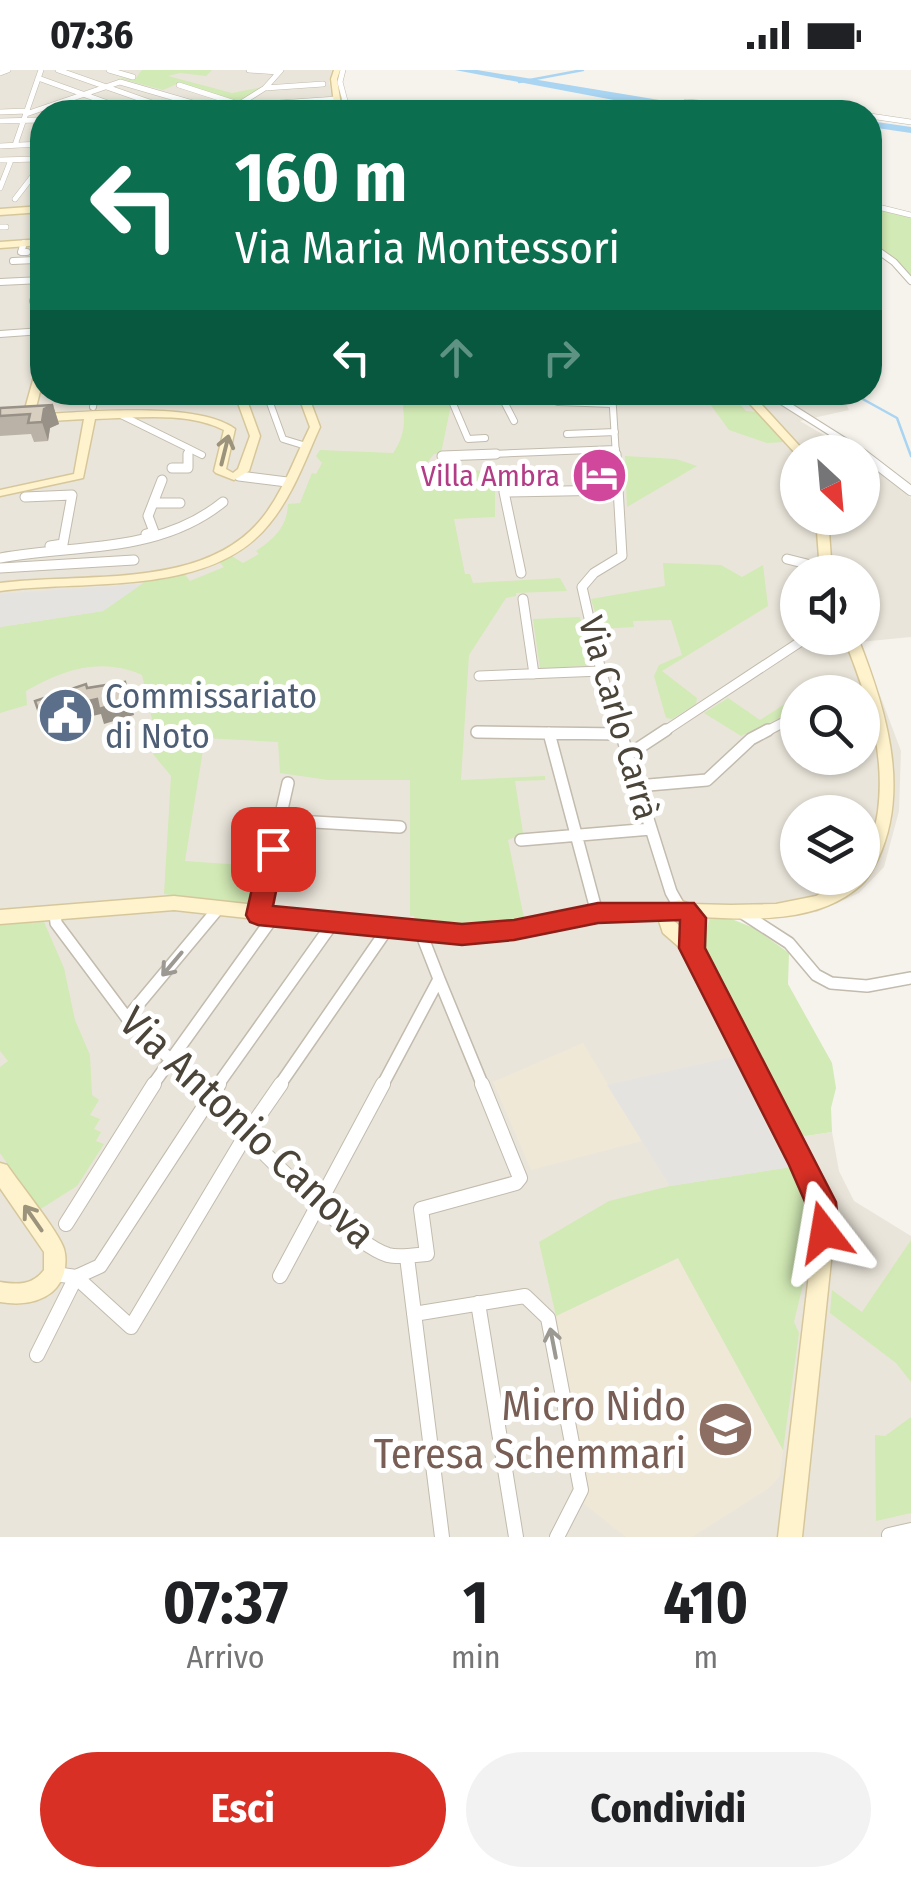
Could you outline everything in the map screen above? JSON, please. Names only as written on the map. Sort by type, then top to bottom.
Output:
[{"type":"street","points":[[0,73],[8,70]]},
{"type":"street","points":[[27,70],[98,100]]},
{"type":"street","points":[[58,70],[142,100]]},
{"type":"street","points":[[109,70],[133,77]]},
{"type":"street","points":[[249,70],[280,71]]},
{"type":"street","points":[[319,100],[336,99],[334,79],[340,70]]},
{"type":"street","points":[[340,70],[345,100]]},
{"type":"street","points":[[245,100],[265,88],[280,71]]},
{"type":"street","points":[[31,100],[39,74]]},
{"type":"street","points":[[67,100],[120,82],[187,100]]},
{"type":"street","points":[[265,88],[277,91],[323,84]]},
{"type":"street","points":[[179,85],[222,100]]},
{"type":"street","points":[[16,144],[30,102]]},
{"type":"street","points":[[0,112],[30,116]]},
{"type":"street","points":[[0,121],[30,114]]},
{"type":"street","points":[[882,118],[911,122]]},
{"type":"street","points":[[0,146],[30,145]]},
{"type":"street","points":[[0,160],[7,165],[1,184],[28,180]]},
{"type":"street","points":[[15,198],[30,177]]},
{"type":"street","points":[[882,208],[911,214]]},
{"type":"street","points":[[0,212],[30,210]]},
{"type":"street","points":[[0,245],[30,246]]},
{"type":"street","points":[[882,254],[911,281]]},
{"type":"street","points":[[14,260],[30,260]]},
{"type":"street","points":[[0,282],[30,281]]},
{"type":"street","points":[[0,334],[30,332]]},
{"type":"street","points":[[28,419],[32,405]]},
{"type":"street","points":[[0,492],[79,476],[92,405]]},
{"type":"street","points":[[239,476],[250,459],[255,436],[244,405]]},
{"type":"street","points":[[271,405],[283,439],[306,446]]},
{"type":"street","points":[[0,587],[55,580],[132,578],[206,561],[236,547],[259,529],[306,446],[315,423],[307,405]]},
{"type":"street","points":[[454,405],[468,439],[485,438]]},
{"type":"street","points":[[506,405],[514,421]]},
{"type":"street","points":[[521,573],[504,492],[618,490],[613,405]]},
{"type":"street","points":[[762,405],[786,435]]},
{"type":"street","points":[[784,405],[833,435]]},
{"type":"street","points":[[0,420],[91,411],[121,416],[196,417],[224,423],[230,430],[220,471],[225,476],[287,482]]},
{"type":"street","points":[[121,416],[152,427],[202,455]]},
{"type":"street","points":[[567,434],[615,432]]},
{"type":"street","points":[[172,468],[188,468],[188,448]]},
{"type":"street","points":[[442,456],[616,449]]},
{"type":"street","points":[[880,467],[911,490]]},
{"type":"street","points":[[118,543],[154,532],[148,516],[162,480]]},
{"type":"street","name":"Via Carlo Carrà","points":[[618,490],[622,556],[588,576],[582,586],[601,671],[682,918]]},
{"type":"street","points":[[25,496],[72,495],[63,544],[38,552]]},
{"type":"street","points":[[154,503],[180,502]]},
{"type":"street","points":[[0,558],[160,536],[194,524],[223,502]]},
{"type":"street","points":[[0,568],[134,560]]},
{"type":"street","points":[[523,599],[534,674]]},
{"type":"street","points":[[628,755],[780,655]]},
{"type":"street","points":[[478,676],[601,671]]},
{"type":"street","points":[[880,715],[888,728],[894,762],[880,849]]},
{"type":"street","points":[[638,786],[707,780],[751,738],[780,724]]},
{"type":"street","points":[[477,732],[620,734]]},
{"type":"street","points":[[549,733],[598,913]]},
{"type":"street","points":[[66,1224],[169,1058],[266,915],[288,783]]},
{"type":"street","points":[[280,820],[400,827]]},
{"type":"street","points":[[521,840],[651,829]]},
{"type":"street","points":[[0,916],[153,903],[462,935],[514,930],[598,913],[638,911],[682,918],[818,904],[836,895]]},
{"type":"street","points":[[126,1018],[217,910]]},
{"type":"street","points":[[740,911],[788,943],[816,975],[831,983],[867,986],[911,978]]},
{"type":"street","name":"Via Antonio Canova","points":[[55,912],[56,924],[126,1018],[318,1202],[364,1242],[390,1256],[427,1254],[421,1210],[516,1183],[520,1178],[439,980]]},
{"type":"street","points":[[682,918],[821,1202],[824,1232],[790,1537]]},
{"type":"street","points":[[0,1292],[27,1294],[100,1266],[210,1096],[334,920]]},
{"type":"street","points":[[0,1172],[54,1248],[66,1276],[131,1326],[247,1133],[388,928]]},
{"type":"street","points":[[280,1276],[439,980],[420,933]]},
{"type":"street","points":[[408,1256],[442,1537]]},
{"type":"street","points":[[37,1354],[66,1276]]},
{"type":"street","points":[[414,1314],[525,1296],[548,1318],[581,1490],[556,1537]]},
{"type":"street","points":[[478,1303],[516,1537]]},
{"type":"street","points":[[886,1536],[911,1530]]},
{"type":"shaded area","points":[[0,70],[332,70],[329,80],[332,100],[30,100],[30,405],[847,405],[849,410],[800,421],[824,435],[780,435],[780,535],[880,535],[880,473],[911,498],[911,637],[880,640],[880,555],[780,555],[780,655],[865,655],[872,675],[780,675],[780,775],[880,775],[880,695],[901,751],[899,811],[880,871],[880,795],[780,795],[780,895],[855,895],[817,912],[711,919],[799,1137],[832,1132],[839,1171],[854,1201],[911,1236],[911,1537],[0,1537]]},
{"type":"shaded area","points":[[142,584],[103,611],[0,627],[0,594]]},
{"type":"shaded area","points":[[583,1043],[642,1141],[531,1170],[493,1082]]},
{"type":"shaded area","points":[[733,1057],[778,1150],[791,1167],[670,1186],[607,1085]]},
{"type":"shaded area","points":[[678,1258],[783,1450],[780,1476],[769,1488],[692,1537],[626,1537],[583,1503],[589,1490],[556,1316]]},
{"type":"green space","points":[[142,70],[212,70],[206,76],[168,76],[232,93],[263,87],[243,100],[228,100],[177,84],[163,90],[118,78],[135,79]]},
{"type":"green space","points":[[882,209],[911,215],[911,278],[882,254]]},
{"type":"green space","points":[[402,405],[451,405],[441,453],[434,454],[423,468],[439,459],[436,472],[495,470],[495,517],[454,519],[465,574],[470,574],[473,583],[560,578],[567,591],[516,593],[506,598],[469,655],[461,780],[545,776],[545,780],[515,781],[523,833],[508,840],[524,918],[470,928],[417,927],[414,916],[410,916],[410,780],[328,780],[280,773],[278,742],[205,738],[185,861],[257,866],[261,871],[251,909],[164,894],[171,776],[153,754],[159,750],[142,675],[112,667],[83,668],[26,691],[27,705],[0,713],[0,627],[103,611],[150,578],[183,572],[190,581],[224,567],[218,561],[230,555],[243,563],[259,554],[256,551],[282,526],[288,504],[300,503],[312,473],[316,474],[322,463],[316,456],[320,450],[393,453],[401,438]]},
{"type":"green space","points":[[711,405],[741,405],[746,411],[756,412],[780,438],[780,442],[767,443],[729,430]]},
{"type":"green space","points":[[625,456],[676,459],[697,466],[627,507]]},
{"type":"green space","points":[[663,563],[721,565],[742,577],[763,565],[768,606],[662,671],[697,698],[696,704],[672,719],[666,718],[654,676],[659,665],[682,655],[671,620],[633,621],[634,627],[600,629],[591,599],[665,586]]},
{"type":"green space","points":[[580,617],[593,666],[540,668],[533,619]]},
{"type":"green space","points":[[728,698],[760,720],[780,707],[780,718],[741,736],[704,713]]},
{"type":"green space","points":[[729,918],[754,928],[789,953],[788,984],[832,1063],[836,1088],[831,1108],[832,1132],[799,1137],[702,941],[710,919]]},
{"type":"green space","points":[[44,922],[64,968],[75,1020],[90,1055],[92,1095],[99,1100],[90,1115],[100,1119],[94,1129],[101,1132],[96,1141],[104,1144],[77,1186],[39,1210],[0,1153],[0,1067],[8,1061],[0,1051],[0,925]]},
{"type":"green space","points":[[791,1167],[806,1210],[809,1244],[794,1322],[799,1333],[783,1450],[678,1258],[556,1316],[539,1242],[609,1201],[670,1186]]},
{"type":"green space","points":[[911,1240],[911,1382],[896,1363],[830,1313],[832,1290],[862,1312]]},
{"type":"green space","points":[[911,1417],[911,1513],[876,1521],[875,1435],[885,1436]]},
{"type":"building","points":[[53,405],[44,409],[42,422],[28,423],[30,414],[0,416],[0,408]]},
{"type":"building","points":[[125,682],[129,700],[99,709],[97,699],[75,704],[76,711],[42,721],[35,701],[86,684],[87,688]]},
{"type":"waterway","points":[[460,70],[628,100]]},
{"type":"waterway","points":[[519,82],[583,70]]},
{"type":"waterway","points":[[882,126],[911,130]]},
{"type":"waterway","points":[[874,405],[897,418],[911,456]]},
{"type":"place","name":"Villa Ambra","points":[[599,476]]},
{"type":"place","name":"Commissariato di Noto","points":[[66,716]]},
{"type":"place","name":"Micro Nido Teresa Schemmari","points":[[725,1429]]},
{"type":"route","points":[[273,849],[258,915],[462,935],[514,930],[598,913],[686,910],[694,923],[692,948],[821,1202],[824,1232]]}]
